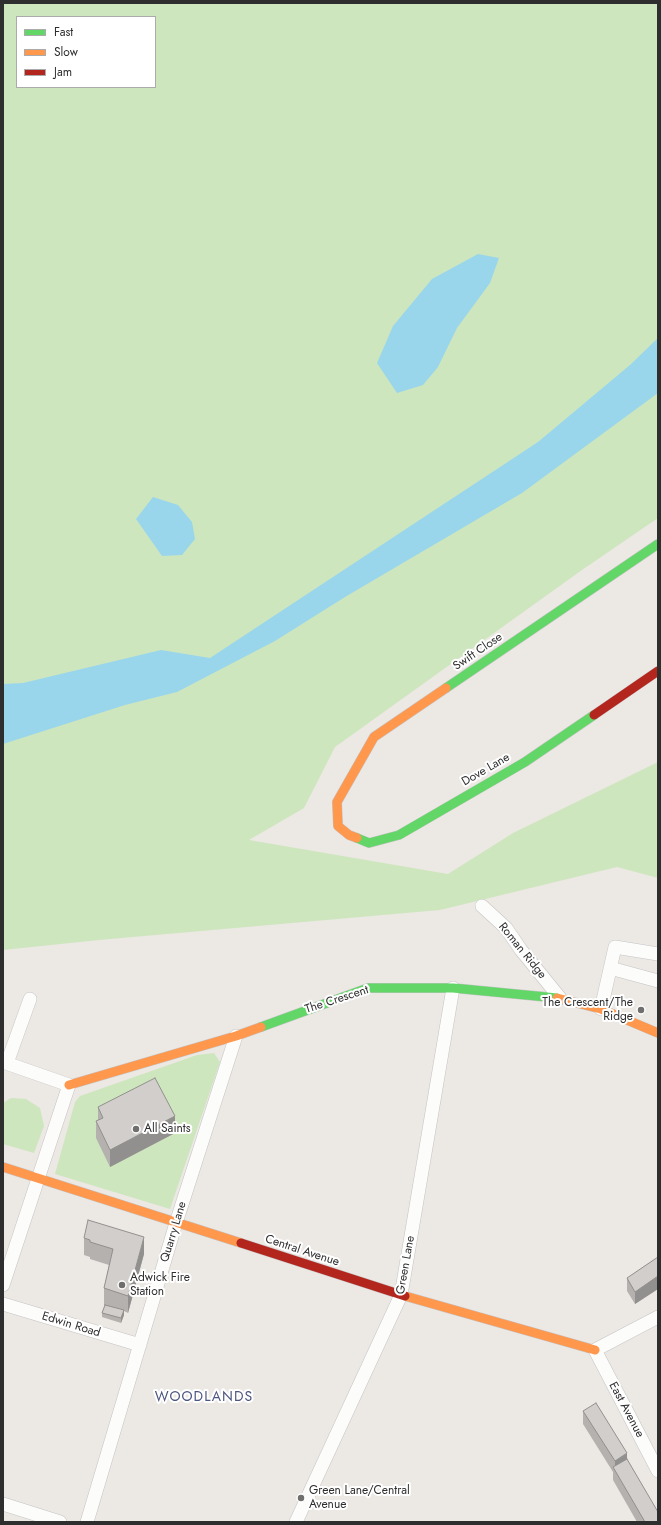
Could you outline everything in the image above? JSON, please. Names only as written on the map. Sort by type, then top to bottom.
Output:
[{"type":"street","name":"Swift Close","points":[[337,802],[374,737],[658,544]]},
{"type":"street","name":"Dove Lane","points":[[337,802],[338,826],[349,835],[369,843],[399,835],[525,762],[658,670]]},
{"type":"street","name":"Roman Ridge","points":[[482,906],[506,928],[521,950],[560,998]]},
{"type":"street","points":[[601,1009],[615,947],[658,954]]},
{"type":"street","points":[[610,968],[658,981]]},
{"type":"street","name":"The Crescent","points":[[69,1085],[236,1036],[368,988],[453,988],[560,998],[601,1009],[658,1033]]},
{"type":"street","name":"Green Lane","points":[[296,1522],[401,1295],[453,988]]},
{"type":"street","points":[[3,1285],[69,1085],[5,1062],[30,999]]},
{"type":"street","name":"Quarry Lane","points":[[87,1522],[176,1223],[236,1036]]},
{"type":"street","name":"Central Avenue","points":[[3,1167],[401,1295],[595,1350]]},
{"type":"street","name":"Edwin Road","points":[[3,1304],[140,1346]]},
{"type":"street","points":[[595,1350],[658,1317]]},
{"type":"street","name":"East Avenue","points":[[595,1350],[658,1471]]},
{"type":"street","points":[[3,1504],[60,1522]]},
{"type":"green space","points":[[3,3],[658,3],[658,518],[582,570],[335,747],[304,808],[249,840],[448,874],[513,833],[658,762],[658,878],[617,867],[440,910],[99,940],[3,950]]},
{"type":"green space","points":[[214,1053],[220,1062],[170,1209],[55,1174],[75,1102],[80,1096],[197,1055]]},
{"type":"green space","points":[[11,1098],[26,1099],[40,1108],[44,1126],[34,1153],[3,1144],[3,1103]]},
{"type":"water","points":[[478,254],[499,258],[490,283],[457,328],[438,367],[423,385],[397,393],[377,363],[393,326],[432,279]]},
{"type":"water","points":[[658,338],[658,393],[522,493],[345,597],[275,641],[177,692],[125,705],[3,744],[3,684],[23,683],[161,650],[210,658],[538,442],[630,365]]},
{"type":"water","points":[[153,497],[178,505],[192,522],[195,539],[182,555],[162,556],[136,519]]},
{"type":"building","points":[[155,1078],[175,1116],[110,1150],[96,1121],[103,1118],[98,1107]]},
{"type":"building","points":[[88,1220],[144,1237],[128,1296],[104,1288],[113,1249],[90,1242],[90,1240],[84,1238]]},
{"type":"building","points":[[658,1257],[658,1276],[635,1292],[627,1278]]},
{"type":"building","points":[[105,1305],[124,1310],[121,1318],[102,1313]]},
{"type":"building","points":[[596,1403],[627,1453],[615,1461],[583,1411]]},
{"type":"building","points":[[627,1459],[658,1512],[658,1522],[645,1522],[613,1467]]},
{"type":"traffic: fast","points":[[446,688],[658,544]]},
{"type":"traffic: fast","points":[[357,838],[369,843],[399,835],[525,762],[594,715]]},
{"type":"traffic: fast","points":[[261,1027],[368,988],[453,988],[557,998]]},
{"type":"traffic: slow","points":[[357,838],[349,835],[338,826],[337,802],[374,737],[446,688]]},
{"type":"traffic: slow","points":[[557,998],[601,1009],[658,1033]]},
{"type":"traffic: slow","points":[[69,1085],[236,1036],[261,1027]]},
{"type":"traffic: slow","points":[[3,1167],[241,1243]]},
{"type":"traffic: slow","points":[[405,1296],[595,1350]]},
{"type":"traffic: jam","points":[[594,715],[658,671]]},
{"type":"traffic: jam","points":[[241,1243],[405,1296]]},
{"type":"place","name":"The Crescent/The Ridge","points":[[641,1010]]},
{"type":"place","name":"All Saints","points":[[136,1129]]},
{"type":"place","name":"Adwick Fire Station","points":[[122,1285]]},
{"type":"place","name":"Green Lane/Central Avenue","points":[[301,1498]]},
{"type":"district","name":"WOODLANDS","points":[[204,1398]]}]
